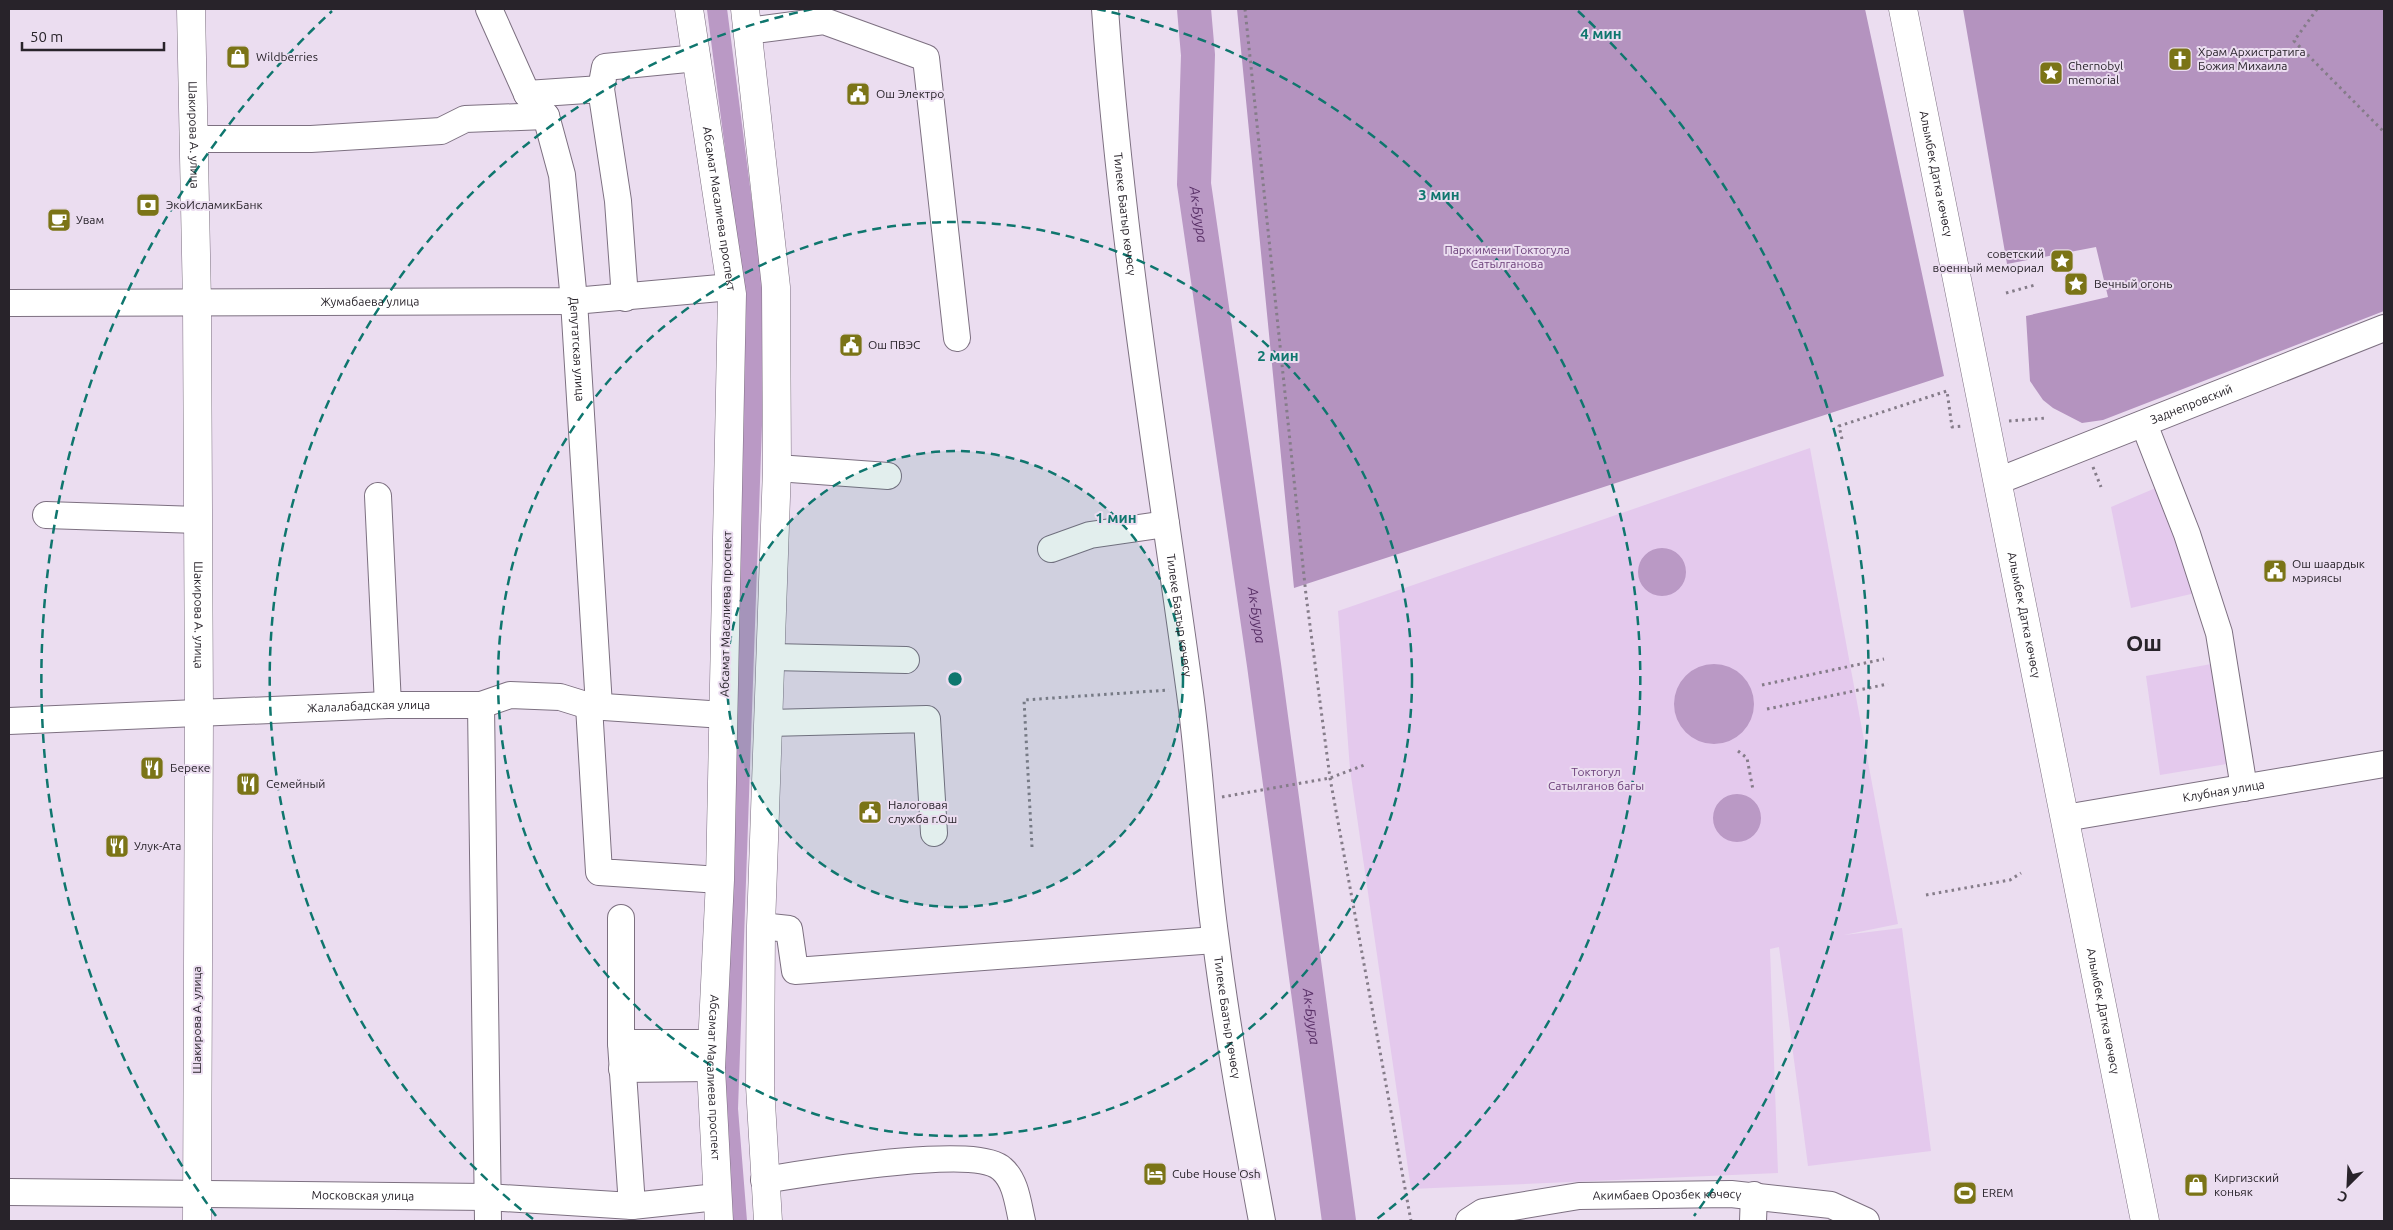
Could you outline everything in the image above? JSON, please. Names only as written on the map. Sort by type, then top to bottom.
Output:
[{"type":"main road","name":"Шакирова А. улица","points":[[192,9],[197,303],[199,712],[197,1208]]},
{"type":"main road","name":"Абсамат Масалиева проспект","points":[[689,9],[731,287],[720,880],[711,1055],[718,1209]]},
{"type":"main road","name":"Алымбек Датка көчөсү","points":[[1904,9],[2145,1221]]},
{"type":"main road","points":[[747,20],[776,287],[777,468],[762,926],[760,1086],[764,1180],[768,1221]]},
{"type":"street","name":"Депутатская улица","points":[[489,9],[527,94],[546,116],[562,175],[574,301],[594,706],[599,872],[720,880]]},
{"type":"street","name":"Тилеке Баатыр көчөсү","points":[[1105,9],[1113,114],[1149,408],[1190,689],[1215,940],[1237,1088],[1262,1221]]},
{"type":"street","points":[[747,20],[824,21],[926,58],[957,338]]},
{"type":"street","points":[[625,298],[618,201],[601,89],[605,67],[697,58]]},
{"type":"street","points":[[527,94],[601,89]]},
{"type":"street","points":[[194,138],[311,139],[441,131],[465,119],[546,116]]},
{"type":"street","name":"Жумабаева улица","points":[[9,303],[574,301],[625,298],[731,287]]},
{"type":"street","name":"Заднепровский","points":[[1998,481],[2384,328]]},
{"type":"street","points":[[2144,424],[2187,534],[2220,633],[2244,788]]},
{"type":"street","points":[[777,468],[888,476]]},
{"type":"street","points":[[378,496],[388,706]]},
{"type":"street","points":[[46,515],[198,520]]},
{"type":"street","points":[[1051,549],[1090,535],[1166,524]]},
{"type":"street","points":[[772,657],[906,660]]},
{"type":"street","name":"Жалалабадская улица","points":[[9,721],[199,712],[388,706],[481,706],[510,695],[560,697],[594,706],[724,715]]},
{"type":"street","points":[[481,706],[488,1209]]},
{"type":"street","points":[[768,723],[928,719],[934,833]]},
{"type":"street","name":"Клубная улица","points":[[2065,818],[2384,764]]},
{"type":"street","points":[[620,918],[622,1069],[632,1206]]},
{"type":"street","points":[[762,926],[789,929],[794,971],[1215,940]]},
{"type":"street","points":[[621,1043],[711,1055]]},
{"type":"street","points":[[622,1069],[711,1055]]},
{"type":"street","points":[[764,1180],[898,1161],[961,1160],[988,1162],[1001,1167],[1008,1175],[1013,1184],[1022,1221]]},
{"type":"street","name":"Московская улица","points":[[9,1192],[197,1208],[488,1209],[632,1206],[718,1209]]},
{"type":"street","points":[[1753,1221],[1754,1195]]},
{"type":"street","name":"Акимбаев Орозбек көчөсү","points":[[1469,1221],[1483,1212],[1579,1196],[1754,1195],[1831,1205],[1866,1221]]},
{"type":"path","points":[[1245,9],[1306,595],[1330,778],[1411,1221]]},
{"type":"path","points":[[2317,9],[2294,41],[2384,132]]},
{"type":"path","points":[[2006,293],[2035,285]]},
{"type":"path","points":[[1842,439],[1839,426],[1947,391]]},
{"type":"path","points":[[1762,685],[1884,659]]},
{"type":"path","points":[[1767,709],[1888,684]]},
{"type":"path","points":[[1032,847],[1024,700],[1190,689]]},
{"type":"path","points":[[1738,751],[1747,758],[1753,790]]},
{"type":"path","points":[[1201,801],[1330,778],[1367,764]]},
{"type":"path","points":[[1926,896],[2010,880],[2021,873]]},
{"type":"green space","name":"Парк имени Токтогула Сатылганова","points":[[1237,9],[1865,9],[1944,376],[1294,588]]},
{"type":"green space","points":[[1963,9],[2384,9],[2384,311],[2103,420],[2082,423],[2053,408],[2043,400],[2030,381],[2026,316],[2108,297],[2096,247],[2007,264]]},
{"type":"green space","name":"Токтогул Сатылганов багы","points":[[1810,448],[1898,924],[1844,935],[1902,928],[1931,1151],[1808,1166],[1779,947],[1770,949],[1778,1173],[1411,1189],[1350,769],[1338,611]]},
{"type":"green space","points":[[2165,484],[2204,591],[2131,608],[2111,507]]},
{"type":"green space","points":[[2222,662],[2239,762],[2160,775],[2146,676]]},
{"type":"shaded area","points":[[1662,548],[1671,550],[1679,555],[1684,563],[1686,572],[1684,581],[1679,589],[1671,594],[1662,596],[1653,594],[1645,589],[1640,581],[1638,572],[1640,563],[1645,555],[1653,550]]},
{"type":"shaded area","points":[[1714,664],[1729,667],[1742,676],[1751,689],[1754,704],[1751,719],[1742,732],[1729,741],[1714,744],[1699,741],[1686,732],[1677,719],[1674,704],[1677,689],[1686,676],[1699,667]]},
{"type":"shaded area","points":[[1732,794],[1742,794],[1754,801],[1761,813],[1761,823],[1754,835],[1742,842],[1732,842],[1724,838],[1717,831],[1713,823],[1713,813],[1717,805],[1724,798]]},
{"type":"waterway","points":[[717,9],[756,311],[728,1109],[737,1221]]},
{"type":"waterway","name":"Ак-Буура","points":[[1194,9],[1198,55],[1194,184],[1264,665],[1339,1221]]},
{"type":"place","name":"Wildberries","points":[[238,57]]},
{"type":"place","name":"Храм Архистратига Божия Михаила","points":[[2180,59]]},
{"type":"place","name":"Chernobyl memorial","points":[[2051,73]]},
{"type":"place","name":"Ош Электро","points":[[858,94]]},
{"type":"place","name":"ЭкоИсламикБанк","points":[[148,205]]},
{"type":"place","name":"Увам","points":[[59,220]]},
{"type":"place","name":"советский военный мемориал","points":[[2062,261]]},
{"type":"place","name":"Вечный огонь","points":[[2076,284]]},
{"type":"place","name":"Ош ПВЭС","points":[[851,345]]},
{"type":"place","name":"Ош шаардык мэриясы","points":[[2275,571]]},
{"type":"place","name":"Береке","points":[[152,768]]},
{"type":"place","name":"Семейный","points":[[248,784]]},
{"type":"place","name":"Налоговая служба г.Ош","points":[[870,812]]},
{"type":"place","name":"Улук-Ата","points":[[117,846]]},
{"type":"place","name":"Cube House Osh","points":[[1155,1174]]},
{"type":"place","name":"Киргизский коньяк","points":[[2196,1185]]},
{"type":"place","name":"EREM","points":[[1965,1193]]},
{"type":"district","name":"Ош","points":[[2144,643]]}]
